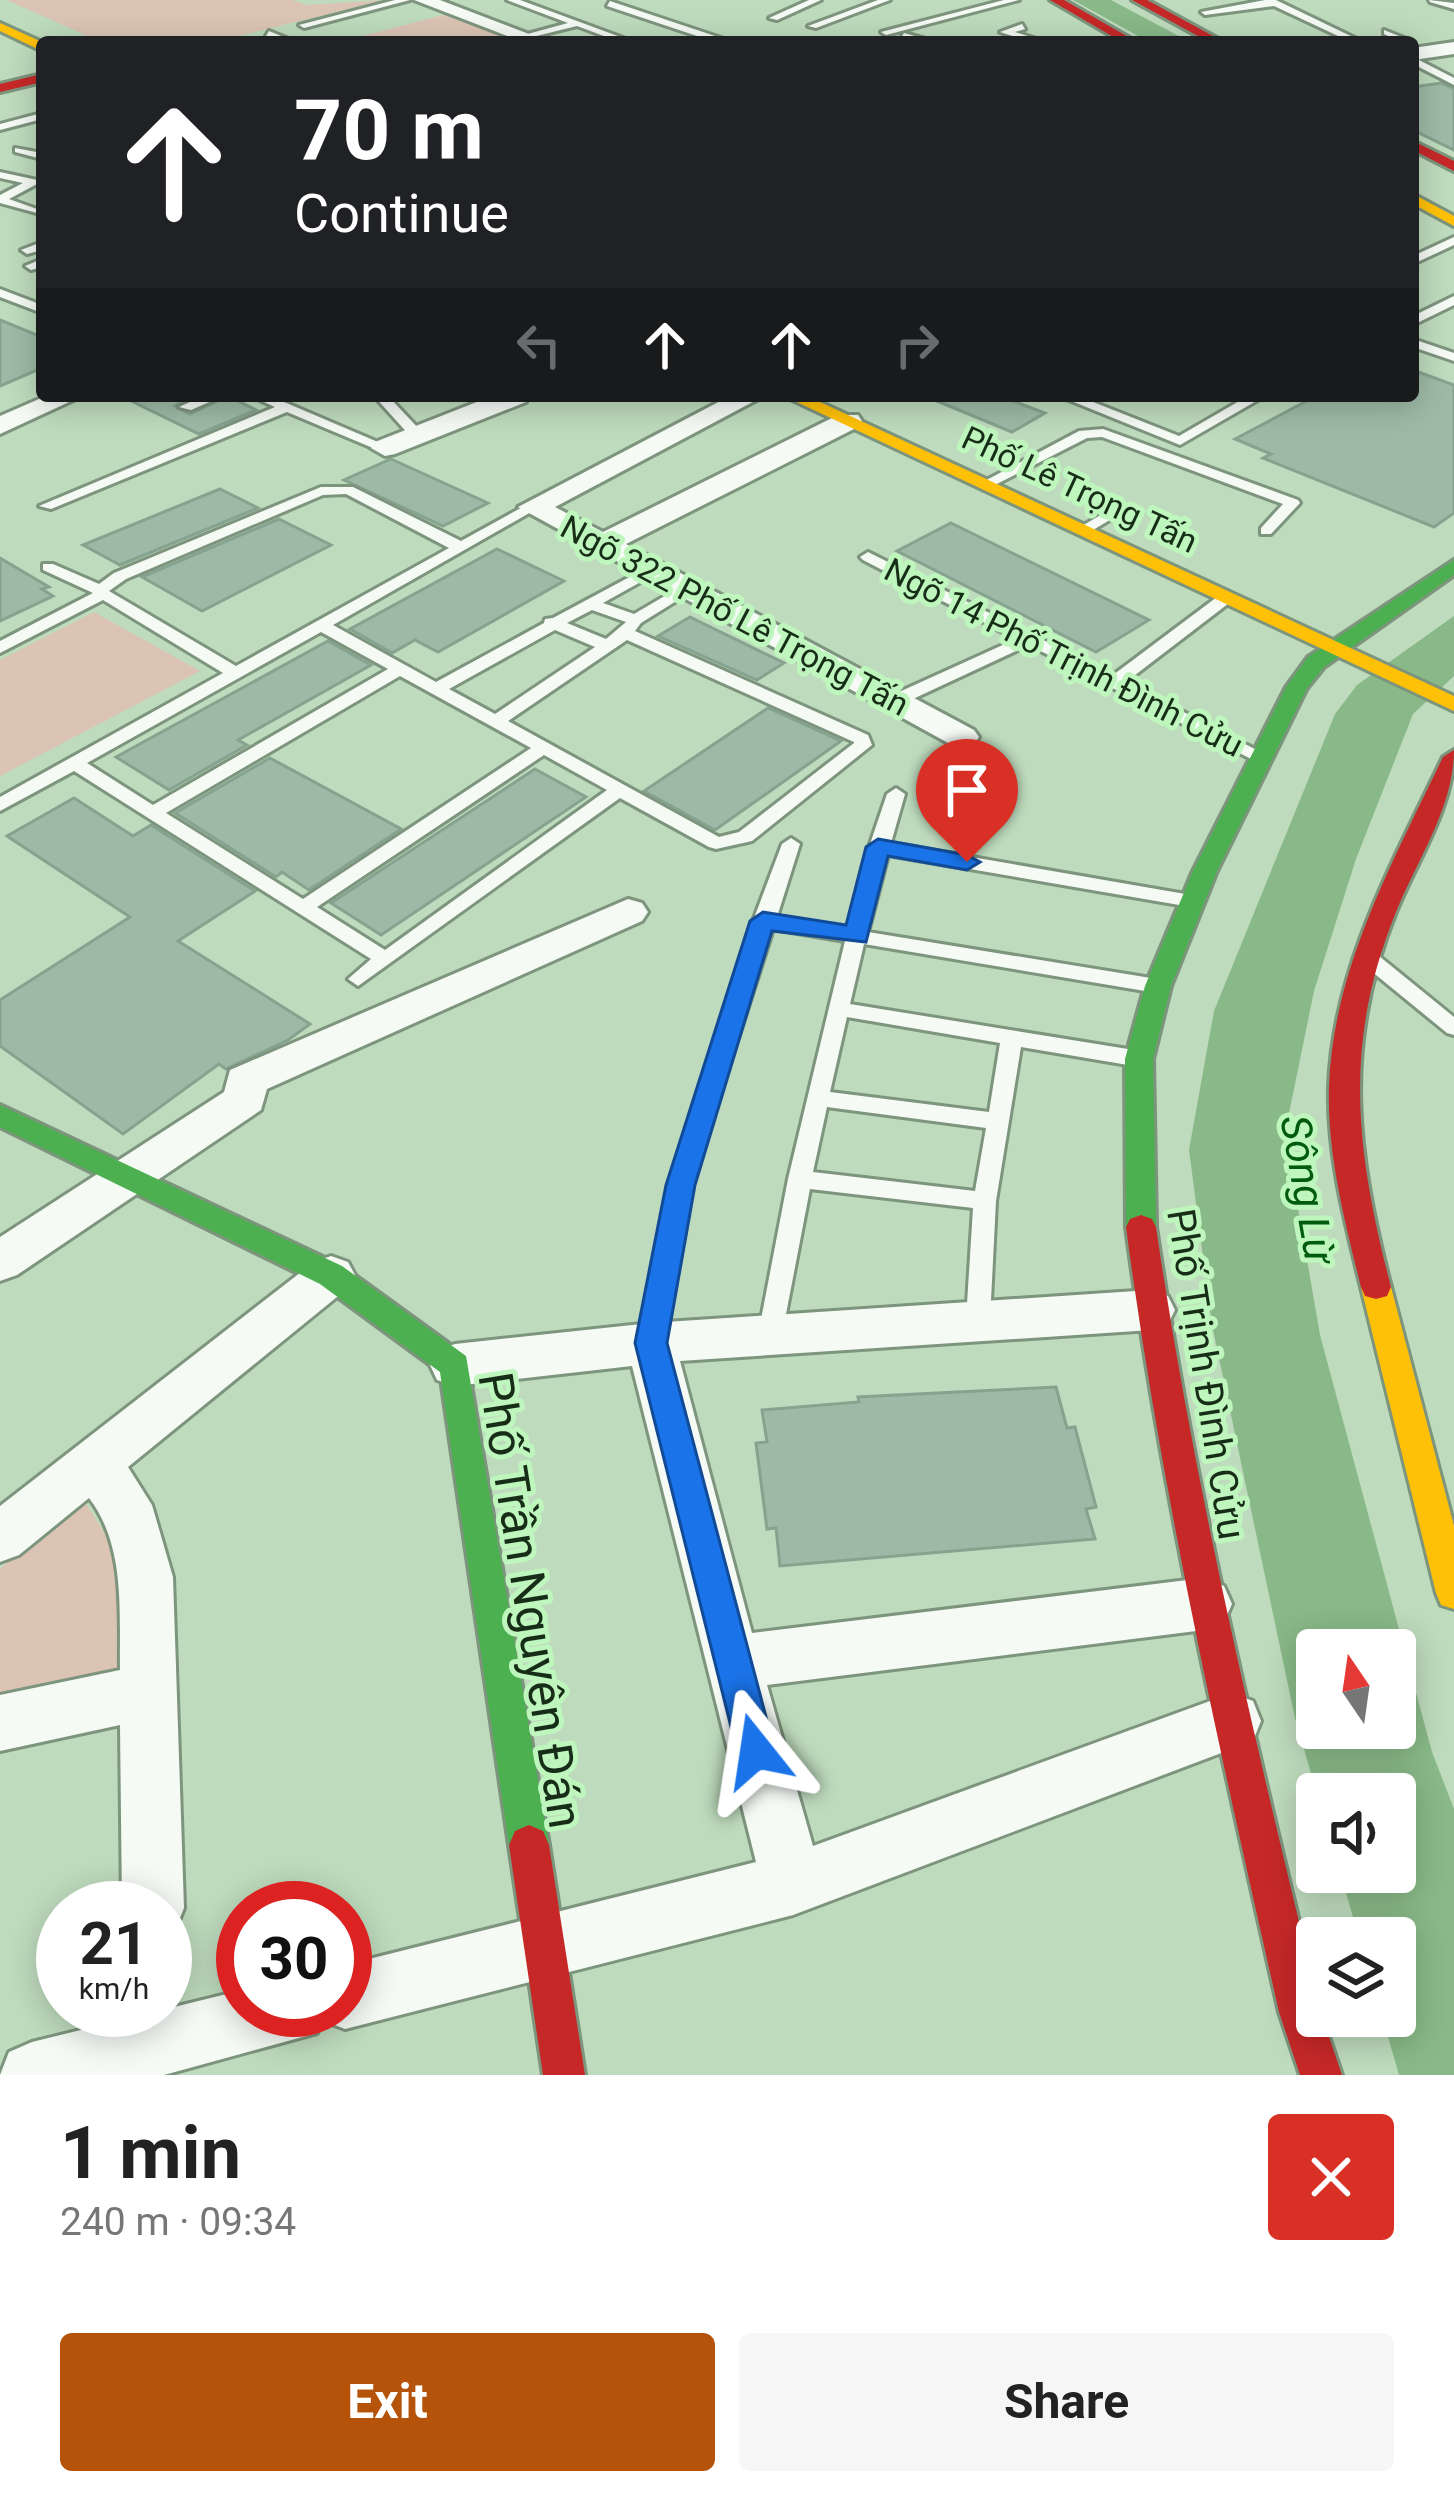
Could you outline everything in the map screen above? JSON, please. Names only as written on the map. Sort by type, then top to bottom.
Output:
[{"type":"main road","points":[[1056,0],[1120,36]]},
{"type":"main road","points":[[1138,0],[1207,36]]},
{"type":"main road","points":[[0,88],[36,79]]},
{"type":"main road","points":[[1419,149],[1454,167]]},
{"type":"main road","points":[[1419,202],[1454,222]]},
{"type":"main road","name":"Phố Lê Trọng Tấn","points":[[807,402],[1451,702]]},
{"type":"main road","name":"Phố Trịnh Đình Cửu","points":[[1321,2075],[1300,2012],[1204,1604],[1150,1310],[1138,1213],[1139,1059],[1158,986],[1191,902],[1297,688],[1316,662],[1454,566]]},
{"type":"main road","points":[[1454,757],[1387,900],[1366,957],[1343,1085],[1351,1188],[1454,1593]]},
{"type":"main road","name":"Phố Trần Nguyên Đán","points":[[0,1115],[331,1275],[455,1365],[564,2075]]},
{"type":"street","points":[[423,0],[525,36]]},
{"type":"street","points":[[1419,49],[1454,48]]},
{"type":"street","points":[[0,426],[55,402]]},
{"type":"street","points":[[385,448],[501,402]]},
{"type":"street","name":"Ngõ 322 Phố Lê Trọng Tấn","points":[[533,507],[739,402]]},
{"type":"street","points":[[603,544],[848,421]]},
{"type":"street","name":"Ngõ 322 Phố Lê Trọng Tấn","points":[[533,507],[962,737]]},
{"type":"street","points":[[0,1262],[125,1175],[246,1100],[245,1081],[628,912]]},
{"type":"street","points":[[0,1538],[331,1275]]},
{"type":"street","points":[[455,1365],[651,1343],[1150,1310]]},
{"type":"street","points":[[651,1343],[793,1884]]},
{"type":"street","points":[[93,1463],[126,1505],[146,1577],[153,1881]]},
{"type":"street","points":[[732,1662],[1204,1604]]},
{"type":"street","points":[[0,1723],[149,1690]]},
{"type":"street","points":[[372,1990],[793,1884],[1232,1721]]},
{"type":"street","points":[[32,2075],[131,2037]]},
{"type":"lane","points":[[304,25],[406,0]]},
{"type":"lane","points":[[511,0],[615,36]]},
{"type":"lane","points":[[594,9],[626,0]]},
{"type":"lane","points":[[773,18],[817,0]]},
{"type":"lane","points":[[813,26],[886,0]]},
{"type":"lane","points":[[886,32],[1015,0]]},
{"type":"lane","points":[[1433,0],[1454,5]]},
{"type":"lane","points":[[1205,12],[1272,2],[1345,36]]},
{"type":"lane","points":[[610,4],[706,36]]},
{"type":"lane","points":[[540,36],[577,19]]},
{"type":"lane","points":[[1019,36],[1005,32],[1022,27]]},
{"type":"lane","points":[[1387,32],[1394,36]]},
{"type":"lane","points":[[268,34],[273,36]]},
{"type":"lane","points":[[1454,62],[1435,65],[1454,78]]},
{"type":"lane","points":[[1419,63],[1454,78]]},
{"type":"lane","points":[[0,128],[36,118]]},
{"type":"lane","points":[[19,150],[36,154]]},
{"type":"lane","points":[[0,175],[33,182],[0,199]]},
{"type":"lane","points":[[0,199],[33,211]]},
{"type":"lane","points":[[1419,257],[1454,241]]},
{"type":"lane","points":[[27,250],[36,248]]},
{"type":"lane","points":[[0,293],[36,307]]},
{"type":"lane","points":[[1419,318],[1454,300]]},
{"type":"lane","points":[[1419,345],[1454,357]]},
{"type":"lane","points":[[186,407],[200,402]]},
{"type":"lane","points":[[274,402],[385,448]]},
{"type":"lane","points":[[387,402],[418,435]]},
{"type":"lane","points":[[1081,402],[1180,441],[1248,402]]},
{"type":"lane","points":[[46,506],[287,407]]},
{"type":"lane","points":[[986,484],[1084,434],[1103,433],[1293,503],[1266,531]]},
{"type":"lane","points":[[0,648],[101,592],[120,576],[336,489],[348,490],[462,548]]},
{"type":"lane","points":[[0,806],[533,507]]},
{"type":"lane","points":[[1083,530],[1116,512]]},
{"type":"lane","name":"Ngõ 14 Phố Trịnh Đình Cửu","points":[[868,556],[1261,758]]},
{"type":"lane","points":[[48,567],[101,592],[235,673]]},
{"type":"lane","points":[[436,688],[650,571]]},
{"type":"lane","points":[[498,720],[686,590]]},
{"type":"lane","points":[[1116,681],[1227,597]]},
{"type":"lane","points":[[324,627],[716,843],[745,836],[863,745],[862,739],[591,604]]},
{"type":"lane","points":[[551,622],[607,646]]},
{"type":"lane","points":[[894,701],[1030,638]]},
{"type":"lane","points":[[154,812],[400,669]]},
{"type":"lane","points":[[306,906],[544,748]]},
{"type":"lane","points":[[76,764],[385,959]]},
{"type":"lane","points":[[358,979],[620,790]]},
{"type":"lane","points":[[770,1335],[818,1097],[878,847],[896,794]]},
{"type":"lane","points":[[651,1343],[680,1185],[791,844]]},
{"type":"lane","points":[[878,847],[1191,902]]},
{"type":"lane","points":[[763,921],[1158,986]]},
{"type":"lane","points":[[1366,957],[1454,1028]]},
{"type":"lane","points":[[839,1009],[1139,1059]]},
{"type":"lane","points":[[978,1320],[985,1201],[1012,1036]]},
{"type":"lane","points":[[818,1097],[998,1121]]},
{"type":"lane","points":[[799,1180],[985,1201]]},
{"type":"lane","points":[[1425,1478],[1454,1466]]},
{"type":"shaded area","points":[[7,0],[293,0],[306,5],[385,0],[239,36],[88,36]]},
{"type":"shaded area","points":[[1073,0],[1111,0],[1179,36],[1138,36]]},
{"type":"shaded area","points":[[447,14],[507,36],[362,36]]},
{"type":"shaded area","points":[[94,612],[200,671],[0,776],[0,660]]},
{"type":"shaded area","points":[[1454,616],[1454,676],[1413,714],[1356,859],[1314,991],[1285,1133],[1320,1335],[1399,1629],[1296,1629],[1296,1721],[1212,1325],[1189,1150],[1214,1011],[1335,714],[1357,685]]},
{"type":"shaded area","points":[[82,1497],[133,1579],[136,1679],[0,1705],[0,1569]]},
{"type":"shaded area","points":[[1416,1692],[1454,1809],[1454,2075],[1399,2075],[1388,2037],[1416,2037],[1416,1917],[1353,1917],[1346,1893],[1416,1893],[1416,1773],[1311,1773],[1304,1749],[1416,1749]]},
{"type":"building","points":[[1441,83],[1454,89],[1454,150],[1419,133],[1419,86]]},
{"type":"building","points":[[0,320],[36,335],[36,371],[0,386]]},
{"type":"building","points":[[1419,372],[1454,385],[1454,513],[1434,527],[1263,458],[1271,454],[1235,439],[1305,402],[1419,402]]},
{"type":"building","points":[[133,402],[182,402],[175,406],[190,414],[215,402],[240,402],[256,410],[199,434]]},
{"type":"building","points":[[940,402],[1016,402],[1045,413],[1012,432]]},
{"type":"building","points":[[391,459],[488,503],[443,526],[344,480]]},
{"type":"building","points":[[220,489],[258,508],[120,565],[83,545]]},
{"type":"building","points":[[279,519],[331,545],[202,611],[142,577]]},
{"type":"building","points":[[951,523],[1149,620],[1096,652],[897,551]]},
{"type":"building","points":[[497,549],[564,581],[438,652],[415,640],[392,653],[350,629]]},
{"type":"building","points":[[0,558],[49,587],[42,589],[53,596],[0,621]]},
{"type":"building","points":[[690,617],[784,663],[757,680],[658,636]]},
{"type":"building","points":[[328,641],[371,665],[238,740],[247,745],[169,790],[116,757]]},
{"type":"building","points":[[768,708],[841,741],[715,830],[644,791]]},
{"type":"building","points":[[270,758],[401,829],[309,890],[282,872],[276,877],[175,813]]},
{"type":"building","points":[[535,769],[586,797],[381,935],[331,903]]},
{"type":"building","points":[[74,798],[133,836],[151,825],[255,891],[178,941],[310,1024],[288,1040],[226,1069],[219,1064],[123,1134],[0,1046],[0,1000],[130,917],[7,836]]},
{"type":"building","points":[[1056,1387],[1067,1428],[1075,1427],[1096,1507],[1086,1509],[1095,1539],[780,1566],[776,1528],[767,1529],[756,1443],[767,1442],[762,1410],[859,1402],[858,1397]]},
{"type":"traffic: fast","points":[[1141,1227],[1139,1059],[1158,986],[1205,871],[1297,687],[1316,662],[1454,566]]},
{"type":"traffic: fast","points":[[0,1115],[331,1275],[455,1365],[529,1845]]},
{"type":"traffic: slow","points":[[0,27],[36,44]]},
{"type":"traffic: slow","points":[[1419,202],[1454,222]]},
{"type":"traffic: slow","points":[[806,402],[1454,704]]},
{"type":"traffic: slow","points":[[1376,1287],[1454,1593]]},
{"type":"traffic: jam","points":[[1056,0],[1120,36]]},
{"type":"traffic: jam","points":[[1138,0],[1207,36]]},
{"type":"traffic: jam","points":[[0,88],[36,79]]},
{"type":"traffic: jam","points":[[1419,148],[1454,167]]},
{"type":"traffic: jam","points":[[1376,1287],[1349,1163],[1343,1087],[1346,1043],[1381,917],[1454,757]]},
{"type":"traffic: jam","points":[[1141,1227],[1171,1425],[1210,1622],[1300,2012],[1321,2075]]},
{"type":"traffic: jam","points":[[529,1845],[564,2075]]},
{"type":"route","points":[[756,1751],[651,1343],[680,1185],[763,921],[857,936],[878,847],[967,862]]},
{"type":"water label","name":"Sông Lừ","points":[[1308,1189]]}]
